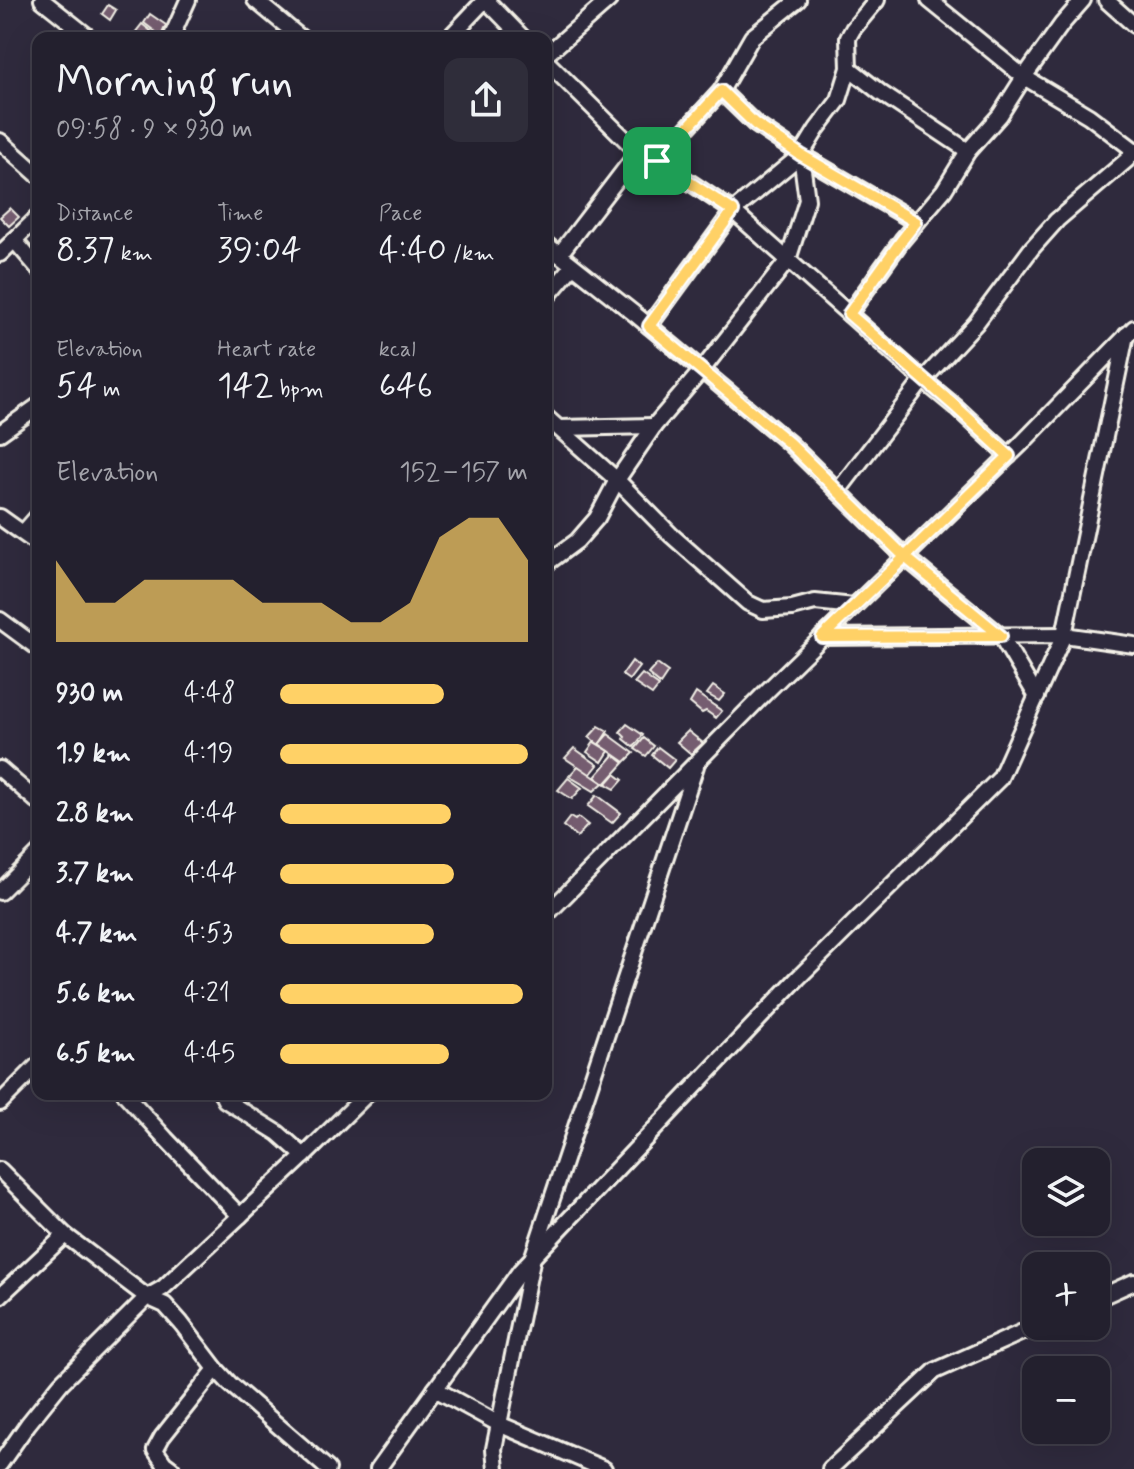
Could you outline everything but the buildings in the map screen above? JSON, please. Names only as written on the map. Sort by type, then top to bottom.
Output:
[{"type":"street","points":[[42,0],[82,32]]},
{"type":"street","points":[[174,32],[188,0]]},
{"type":"street","points":[[255,0],[294,32]]},
{"type":"street","points":[[455,32],[486,0],[517,32]]},
{"type":"street","points":[[552,52],[609,0]]},
{"type":"street","points":[[657,161],[721,91],[752,37],[798,0]]},
{"type":"street","points":[[649,326],[733,211],[801,155],[839,100],[849,68],[848,38],[877,0]]},
{"type":"street","points":[[838,491],[923,380],[976,323],[1032,248],[1057,220],[1134,151],[1089,116],[1024,77],[929,0]]},
{"type":"street","points":[[849,314],[902,240],[944,190],[968,151],[1000,115],[1062,24],[1083,0]]},
{"type":"street","points":[[1106,0],[1134,25]]},
{"type":"street","points":[[552,64],[638,152],[733,211],[1009,456]]},
{"type":"street","points":[[849,68],[968,151]]},
{"type":"street","points":[[721,91],[755,124],[801,155],[916,222]]},
{"type":"street","points":[[0,141],[32,170]]},
{"type":"street","points":[[559,255],[638,152]]},
{"type":"street","points":[[552,560],[577,541],[597,518],[617,480],[654,426],[788,260],[807,200],[801,155]]},
{"type":"street","points":[[0,254],[32,223]]},
{"type":"street","points":[[14,240],[32,261]]},
{"type":"street","points":[[552,249],[789,443],[905,557],[1001,636],[1037,697]]},
{"type":"street","points":[[552,291],[573,266]]},
{"type":"street","points":[[552,909],[822,637],[1009,456],[1130,331]]},
{"type":"street","points":[[378,1469],[533,1256],[798,978],[1000,778],[1064,635],[1130,331]]},
{"type":"street","points":[[0,433],[32,410]]},
{"type":"street","points":[[552,422],[748,603],[763,610],[792,608],[815,602],[854,606]]},
{"type":"street","points":[[560,428],[654,426]]},
{"type":"street","points":[[0,517],[32,540]]},
{"type":"street","points":[[23,533],[32,523]]},
{"type":"street","points":[[0,620],[32,644]]},
{"type":"street","points":[[822,637],[1064,635],[1134,645]]},
{"type":"street","points":[[496,1469],[494,1449],[533,1256],[697,762]]},
{"type":"street","points":[[0,769],[32,797]]},
{"type":"street","points":[[0,892],[32,860]]},
{"type":"street","points":[[0,1103],[32,1071]]},
{"type":"street","points":[[130,1100],[240,1216]]},
{"type":"street","points":[[225,1100],[278,1133],[304,1156]]},
{"type":"street","points":[[0,1464],[61,1383],[147,1297],[163,1288],[361,1100]]},
{"type":"street","points":[[0,1170],[65,1235],[147,1297],[165,1305],[216,1369],[328,1469]]},
{"type":"street","points":[[0,1296],[65,1235]]},
{"type":"street","points":[[1110,1293],[1134,1282]]},
{"type":"street","points":[[830,1469],[935,1371],[1022,1332]]},
{"type":"street","points":[[172,1469],[155,1450],[216,1369]]},
{"type":"street","points":[[435,1389],[499,1424],[604,1469]]},
{"type":"route","points":[[657,161],[721,91],[755,124],[801,155],[916,222],[849,314],[1009,456],[905,557],[822,637],[1001,636],[905,557],[789,443],[649,326],[733,211],[657,161]]}]
